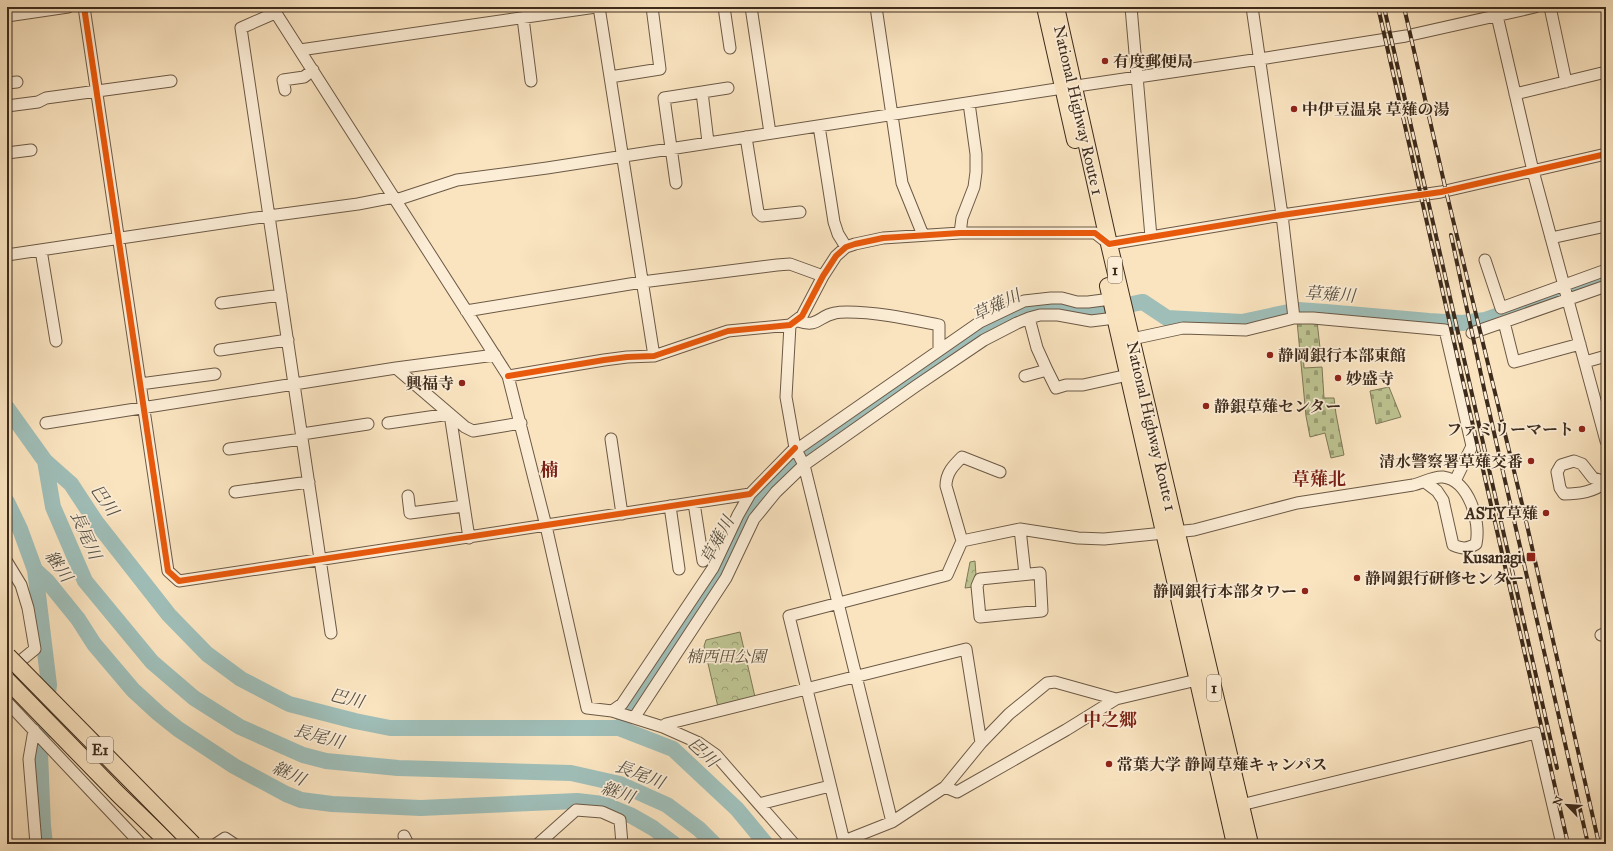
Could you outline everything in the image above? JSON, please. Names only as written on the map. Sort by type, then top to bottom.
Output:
[{"type":"highway","name":"National Highway Route 1","points":[[1045,7],[1109,244],[1132,339],[1171,532],[1197,680],[1235,844]]},
{"type":"highway","name":"National Highway Route 1","points":[[1056,7],[1068,88],[1095,233],[1128,375],[1171,532],[1250,844]]},
{"type":"highway","name":"E1","points":[[7,656],[193,844]]},
{"type":"highway","name":"E1","points":[[7,680],[170,844]]},
{"type":"street","points":[[7,16],[68,7]]},
{"type":"street","points":[[84,7],[168,570],[179,581],[750,494]]},
{"type":"street","points":[[300,50],[596,7]]},
{"type":"street","points":[[599,7],[654,356]]},
{"type":"street","points":[[610,77],[660,69],[652,7]]},
{"type":"street","points":[[724,7],[730,48]]},
{"type":"street","points":[[751,7],[770,133]]},
{"type":"street","points":[[876,7],[902,183],[923,236]]},
{"type":"street","points":[[1131,7],[1151,237]]},
{"type":"street","points":[[1252,7],[1282,215],[1294,318]]},
{"type":"street","points":[[7,255],[395,198],[457,180],[546,168],[1406,36],[1496,11],[1535,7]]},
{"type":"street","points":[[1550,7],[1566,82]]},
{"type":"street","points":[[331,633],[241,28],[274,10],[508,376],[546,526],[587,708],[612,711],[663,727],[699,743],[716,755],[794,844]]},
{"type":"street","points":[[1496,11],[1533,171],[1567,300],[1585,362],[1602,410],[1606,441]]},
{"type":"street","points":[[523,18],[531,81]]},
{"type":"street","points":[[285,90],[284,80],[304,77],[313,70]]},
{"type":"street","points":[[1515,94],[1606,72]]},
{"type":"street","points":[[7,106],[38,102],[46,98],[171,80]]},
{"type":"street","points":[[676,183],[664,98],[728,88]]},
{"type":"street","points":[[702,92],[708,142]]},
{"type":"street","points":[[960,233],[962,218],[974,187],[976,172],[976,154],[969,103]]},
{"type":"street","points":[[819,126],[834,222],[838,234],[846,247]]},
{"type":"street","points":[[746,137],[758,212],[762,216],[800,212]]},
{"type":"street","points":[[7,153],[31,150]]},
{"type":"street","points":[[892,822],[804,465],[795,449],[786,397],[794,323],[802,316],[823,276],[836,256],[846,247],[883,238],[960,233],[1095,233],[1109,244],[1282,215],[1441,192],[1606,154]]},
{"type":"street","points":[[1551,238],[1606,226]]},
{"type":"street","points":[[41,250],[56,340]]},
{"type":"street","points":[[1485,260],[1501,308],[1606,270]]},
{"type":"street","points":[[466,310],[642,282],[790,264],[823,276]]},
{"type":"street","points":[[1472,333],[1606,286]]},
{"type":"street","points":[[222,303],[281,295]]},
{"type":"street","points":[[612,711],[622,704],[713,568],[738,515],[750,494],[795,449],[980,322],[1024,301],[1062,298],[1076,302],[1088,302],[1111,299]]},
{"type":"street","points":[[508,376],[604,360],[654,356],[728,331],[794,323],[813,323],[834,312],[858,312],[900,317],[939,325],[939,350]]},
{"type":"street","points":[[634,718],[726,578],[754,519],[776,492],[804,465],[916,386],[995,333],[1029,318],[1049,315],[1091,321],[1115,318]]},
{"type":"street","points":[[1029,318],[1037,348],[1056,388],[1066,385],[1084,385],[1128,375]]},
{"type":"street","points":[[1132,339],[1183,328],[1246,330],[1294,318],[1313,318],[1445,330],[1472,446],[1455,481]]},
{"type":"street","points":[[1504,322],[1514,362],[1580,344]]},
{"type":"street","points":[[220,350],[288,340]]},
{"type":"street","points":[[46,423],[396,368],[495,355]]},
{"type":"street","points":[[1585,362],[1606,356]]},
{"type":"street","points":[[396,368],[465,427],[473,431],[521,423]]},
{"type":"street","points":[[1025,376],[1047,370]]},
{"type":"street","points":[[906,372],[916,386]]},
{"type":"street","points":[[140,384],[215,374]]},
{"type":"street","points":[[388,423],[450,414]]},
{"type":"street","points":[[450,414],[469,538]]},
{"type":"street","points":[[229,449],[368,424]]},
{"type":"street","points":[[611,439],[622,514]]},
{"type":"street","points":[[1000,472],[962,457],[950,468],[946,480],[946,486],[962,541],[947,575],[789,616],[830,786],[842,843],[892,822],[945,787],[981,743],[1009,714],[1047,683],[1055,682],[1116,699]]},
{"type":"street","points":[[962,541],[1020,529],[1078,538],[1104,539],[1194,530],[1297,503],[1425,482],[1433,478],[1443,477],[1455,481],[1470,500],[1478,536],[1476,544],[1468,548],[1460,548],[1453,545],[1443,500],[1437,491],[1425,482]]},
{"type":"street","points":[[236,492],[309,482]]},
{"type":"street","points":[[408,496],[410,513],[464,506]]},
{"type":"street","points":[[694,503],[703,561]]},
{"type":"street","points":[[670,506],[679,569]]},
{"type":"street","points":[[1020,529],[1025,574]]},
{"type":"street","points":[[7,562],[21,585],[28,608],[35,649],[7,672]]},
{"type":"street","points":[[1040,573],[1042,611],[980,617],[977,586],[980,579],[1025,574],[1040,573]]},
{"type":"street","points":[[663,727],[666,724],[807,688],[966,650],[981,743]]},
{"type":"street","points":[[945,787],[957,792],[1066,730],[1116,699],[1197,680]]},
{"type":"street","points":[[7,702],[141,844]]},
{"type":"street","points":[[34,730],[29,759],[36,844]]},
{"type":"street","points":[[1241,805],[1536,733],[1562,844]]},
{"type":"street","points":[[759,804],[830,786]]},
{"type":"street","points":[[538,844],[576,810],[602,812],[620,820],[622,844]]},
{"type":"street","points":[[216,844],[225,838],[234,844]]},
{"type":"green space","points":[[1297,321],[1317,321],[1320,348],[1303,350],[1304,368],[1322,367],[1324,398],[1334,398],[1344,455],[1331,458],[1325,433],[1310,437],[1306,416]]},
{"type":"green space","points":[[1389,387],[1401,417],[1376,424],[1370,391]]},
{"type":"green space","points":[[975,561],[976,575],[973,587],[965,588],[970,562]]},
{"type":"green space","name":"楠西田公園","points":[[740,632],[755,697],[718,707],[704,646],[706,640]]},
{"type":"waterway","name":"草薙川","points":[[619,728],[624,722],[641,685],[666,645],[719,577],[758,501],[795,463],[815,446],[972,337],[997,321],[1010,315],[1023,310],[1043,307],[1091,311],[1112,309],[1143,302],[1167,318],[1242,322],[1298,310],[1462,323],[1485,320],[1606,277]]},
{"type":"waterway","name":"巴川","points":[[7,408],[45,461],[71,484],[96,522],[169,615],[207,654],[241,679],[289,704],[355,721],[390,728],[619,728],[673,749],[737,809],[766,844]]},
{"type":"waterway","name":"長尾川","points":[[45,461],[53,507],[85,581],[152,662],[194,698],[240,727],[303,755],[326,761],[398,768],[571,773],[620,784],[667,805],[699,829],[714,844]]},
{"type":"waterway","name":"継川","points":[[7,502],[20,529],[35,570],[48,582],[78,619],[94,644],[133,690],[178,729],[234,766],[286,794],[301,800],[332,804],[421,808],[577,801],[603,804],[632,816],[653,828],[674,844]]},
{"type":"waterway","points":[[35,570],[49,685],[40,753],[45,844]]},
{"type":"railway","points":[[1378,7],[1568,844]]},
{"type":"railway","points":[[1384,7],[1557,768]]},
{"type":"railway","points":[[1404,7],[1446,191],[1524,512],[1599,844]]},
{"type":"railway","points":[[1451,235],[1485,393],[1588,844]]},
{"type":"cycle path","points":[[84,7],[168,571],[179,581],[750,494],[795,448]]},
{"type":"cycle path","points":[[508,376],[604,360],[654,356],[728,331],[790,325],[802,316],[823,276],[836,256],[846,247],[883,238],[960,233],[1095,233],[1109,244],[1282,215],[1441,192],[1606,154]]},
{"type":"place","name":"有度郵便局","points":[[1105,61]]},
{"type":"place","name":"中伊豆温泉 草薙の湯","points":[[1294,109]]},
{"type":"place","name":"静岡銀行本部東館","points":[[1270,355]]},
{"type":"place","name":"妙盛寺","points":[[1338,378]]},
{"type":"place","name":"興福寺","points":[[462,383]]},
{"type":"place","name":"静銀草薙センター","points":[[1206,406]]},
{"type":"place","name":"ファミリーマート","points":[[1582,429]]},
{"type":"place","name":"清水警察署草薙交番","points":[[1531,461]]},
{"type":"place","name":"ASTY草薙","points":[[1546,513]]},
{"type":"place","name":"Kusanagi","points":[[1531,557]]},
{"type":"place","name":"静岡銀行研修センター","points":[[1357,578]]},
{"type":"place","name":"静岡銀行本部タワー","points":[[1305,591]]},
{"type":"place","name":"常葉大学 静岡草薙キャンパス","points":[[1109,764]]},
{"type":"district","name":"楠","points":[[549,470]]},
{"type":"district","name":"草薙北","points":[[1319,479]]},
{"type":"district","name":"中之郷","points":[[1110,720]]}]
